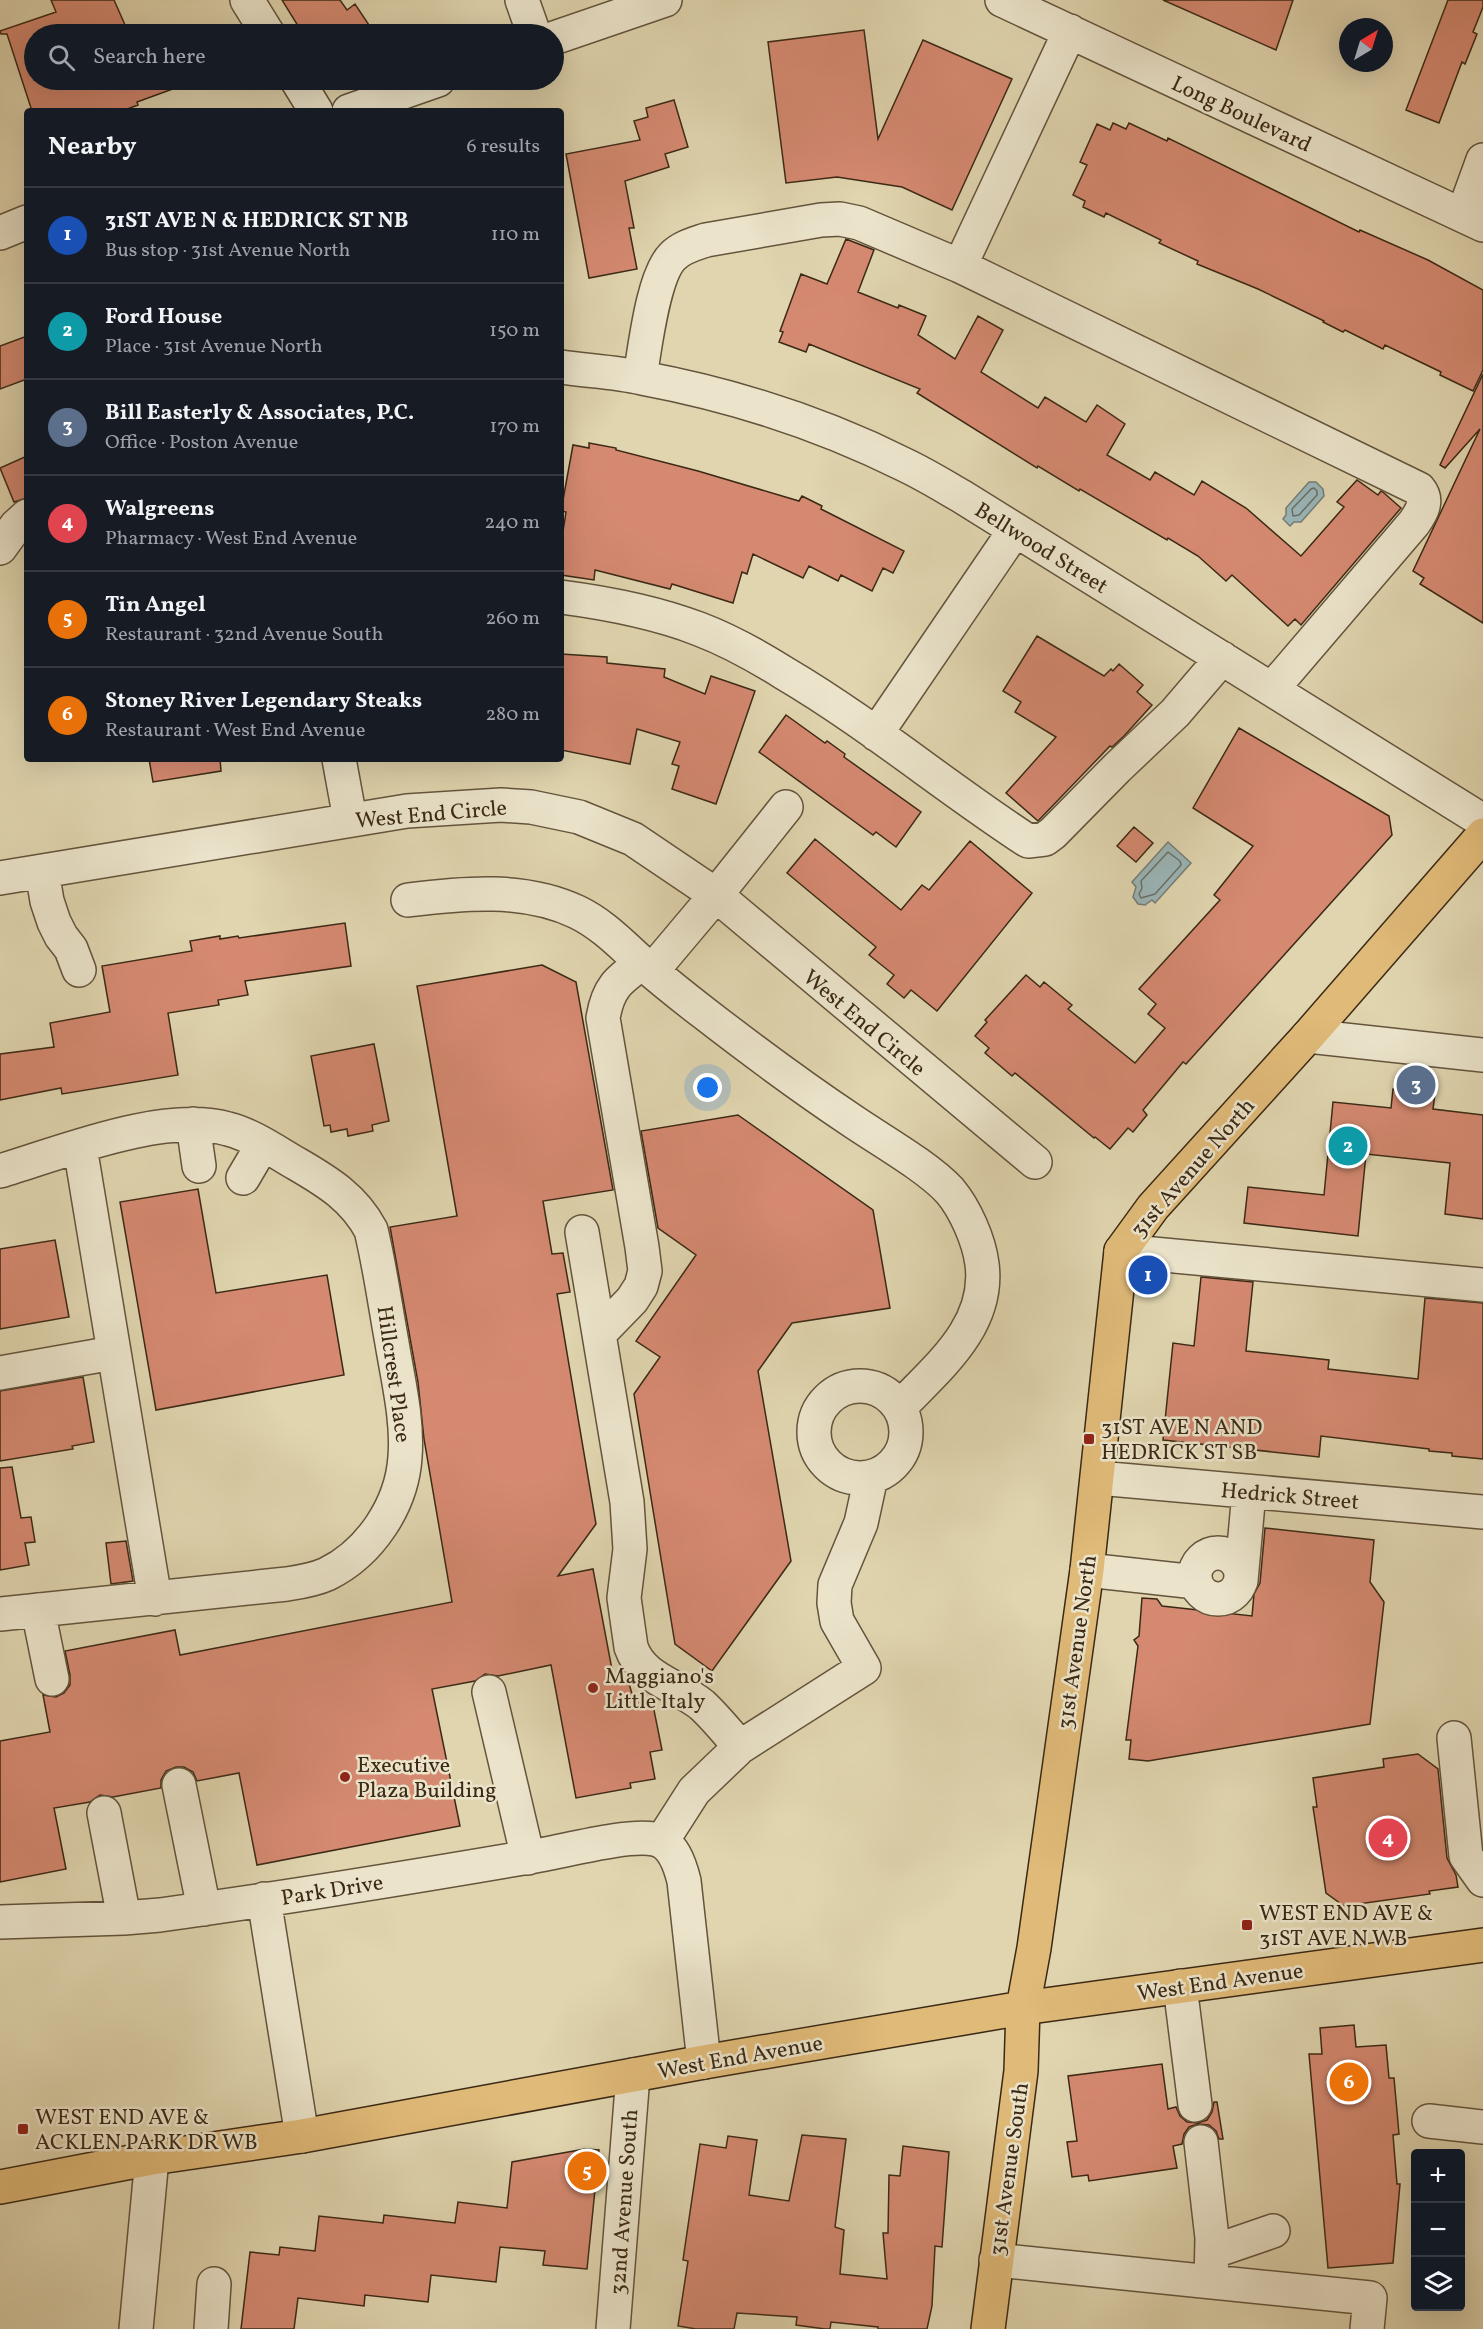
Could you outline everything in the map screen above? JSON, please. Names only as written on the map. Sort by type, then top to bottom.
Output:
[{"type":"main road","name":"31st Avenue North","points":[[1023,2008],[1034,1948],[1087,1570],[1121,1251],[1153,1207],[1308,1036],[1483,835]]},
{"type":"main road","name":"West End Avenue","points":[[0,2187],[152,2158],[302,2136],[704,2062],[1023,2008],[1483,1945]]},
{"type":"main road","name":"31st Avenue South","points":[[988,2329],[1021,2071],[1023,2008]]},
{"type":"street","points":[[247,0],[262,24]]},
{"type":"street","points":[[522,0],[530,24]]},
{"type":"street","points":[[564,35],[665,0]]},
{"type":"street","name":"Long Boulevard","points":[[1002,0],[1473,220]]},
{"type":"street","points":[[960,266],[1070,31]]},
{"type":"street","points":[[303,90],[314,108]]},
{"type":"street","points":[[357,108],[409,90]]},
{"type":"street","points":[[1473,220],[1483,160]]},
{"type":"street","points":[[640,377],[657,288],[672,257],[693,244],[764,229],[840,219],[859,223],[960,266],[1419,489],[1424,495],[1424,503],[1414,524],[1272,689]]},
{"type":"street","points":[[0,233],[24,223]]},
{"type":"street","name":"Bellwood Street","points":[[564,367],[640,377],[697,389],[755,405],[852,441],[905,465],[961,496],[1483,822]]},
{"type":"street","points":[[0,548],[15,526],[24,518]]},
{"type":"street","points":[[876,734],[1015,530]]},
{"type":"street","points":[[564,598],[626,609],[699,629],[764,661],[821,695],[1028,841],[1037,841],[1053,833],[1175,713],[1222,658]]},
{"type":"street","points":[[340,762],[350,819]]},
{"type":"street","name":"West End Circle","points":[[1,872],[42,871],[350,819],[464,806],[521,806],[579,817],[633,839],[716,895],[1035,1162]]},
{"type":"street","points":[[600,1333],[638,1292],[644,1276],[642,1247],[603,1018],[606,1003],[615,986],[647,967],[716,895],[786,807]]},
{"type":"street","points":[[42,871],[47,901],[54,922],[71,949],[79,970]]},
{"type":"street","points":[[408,900],[450,895],[505,894],[554,903],[596,923],[703,1012],[839,1112],[934,1176],[950,1191],[963,1210],[977,1243],[982,1264],[982,1288],[977,1310],[958,1347],[900,1407]]},
{"type":"street","points":[[1308,1036],[1483,1055]]},
{"type":"street","points":[[193,1124],[199,1166]]},
{"type":"street","name":"Hillcrest Place","points":[[0,1171],[147,1129],[193,1124],[228,1129],[263,1144],[335,1187],[363,1215],[371,1230],[404,1417],[405,1457],[402,1479],[390,1510],[375,1533],[355,1554],[326,1574],[287,1584],[0,1614]]},
{"type":"street","points":[[243,1178],[263,1144]]},
{"type":"street","points":[[80,1147],[155,1599]]},
{"type":"street","points":[[582,1232],[627,1503],[630,1549],[624,1598],[633,1654],[655,1677],[690,1696],[702,1706],[740,1747]]},
{"type":"street","points":[[1121,1251],[1483,1285]]},
{"type":"street","points":[[0,1373],[113,1353]]},
{"type":"street","points":[[860,1385],[875,1388],[889,1396],[900,1407],[906,1422],[906,1438],[902,1453],[892,1466],[879,1474],[864,1478],[849,1477],[835,1471],[824,1462],[815,1441],[815,1419],[821,1406],[831,1395],[844,1388],[860,1385]]},
{"type":"street","points":[[704,2062],[684,1881],[678,1861],[662,1841],[694,1791],[740,1747],[864,1668],[837,1621],[834,1604],[835,1585],[861,1523],[871,1476]]},
{"type":"street","name":"Hedrick Street","points":[[1098,1478],[1483,1512]]},
{"type":"street","points":[[1087,1570],[1197,1582],[1196,1575],[1200,1562],[1216,1553],[1227,1554],[1236,1561],[1241,1572],[1241,1581],[1250,1492]]},
{"type":"street","points":[[38,1610],[52,1679]]},
{"type":"street","points":[[489,1692],[528,1858]]},
{"type":"street","points":[[1454,1738],[1466,1856],[1483,1880]]},
{"type":"street","points":[[179,1785],[204,1909]]},
{"type":"street","points":[[104,1813],[124,1918]]},
{"type":"street","name":"Park Drive","points":[[0,1922],[124,1918],[204,1909],[528,1858],[635,1838],[662,1841]]},
{"type":"street","points":[[264,1899],[302,2136]]},
{"type":"street","points":[[1180,1986],[1196,2105]]},
{"type":"street","name":"32nd Avenue South","points":[[613,2329],[633,2075]]},
{"type":"street","points":[[1429,2121],[1483,2127]]},
{"type":"street","points":[[1201,2142],[1212,2238],[1211,2267]]},
{"type":"street","points":[[136,2329],[152,2158]]},
{"type":"street","points":[[1211,2267],[1273,2231]]},
{"type":"street","points":[[996,2260],[1211,2267],[1370,2298],[1367,2329]]},
{"type":"street","points":[[211,2329],[214,2284]]},
{"type":"water","points":[[1309,482],[1316,482],[1323,489],[1324,496],[1301,522],[1294,522],[1290,526],[1283,519],[1286,515],[1286,508]]},
{"type":"water","points":[[1168,842],[1191,863],[1155,903],[1152,900],[1145,905],[1138,904],[1133,897],[1136,887],[1132,882]]},
{"type":"building","points":[[51,0],[114,0],[125,24],[24,24],[24,86],[7,34],[1,34],[0,31],[56,12]]},
{"type":"building","points":[[282,0],[340,0],[347,10],[355,4],[368,24],[297,24]]},
{"type":"building","points":[[1163,0],[1293,0],[1276,50]]},
{"type":"building","points":[[1448,0],[1483,0],[1483,7],[1473,32],[1477,34],[1465,64],[1462,62],[1439,123],[1406,110]]},
{"type":"building","points":[[864,30],[878,139],[923,40],[1012,79],[952,210],[902,187],[837,177],[786,183],[768,42]]},
{"type":"building","points":[[25,90],[170,90],[137,102],[138,105],[130,108],[31,108]]},
{"type":"building","points":[[674,100],[688,147],[665,154],[669,167],[625,181],[634,228],[629,228],[637,269],[589,278],[566,154],[640,140],[634,121],[648,117],[646,108]]},
{"type":"building","points":[[1113,123],[1126,129],[1129,123],[1167,141],[1168,138],[1359,232],[1360,230],[1428,260],[1483,290],[1483,370],[1473,391],[1440,375],[1441,372],[1385,345],[1383,349],[1345,330],[1343,332],[1258,289],[1197,264],[1198,261],[1159,243],[1161,240],[1106,213],[1104,217],[1083,207],[1085,201],[1073,195],[1087,165],[1080,162],[1097,124],[1110,130]]},
{"type":"building","points":[[846,239],[874,250],[858,292],[926,316],[918,335],[955,359],[978,316],[1003,330],[981,372],[1038,408],[1045,397],[1086,422],[1097,405],[1125,424],[1107,455],[1150,480],[1155,472],[1194,495],[1202,481],[1246,508],[1301,556],[1344,507],[1337,502],[1357,480],[1378,495],[1381,491],[1401,508],[1301,625],[1295,619],[1288,626],[1232,575],[1226,581],[1198,556],[1038,466],[1037,468],[917,393],[920,389],[809,344],[806,352],[779,342],[783,332],[780,331],[801,274],[827,284]]},
{"type":"building","points":[[24,337],[24,380],[0,389],[0,346]]},
{"type":"building","points":[[1483,374],[1483,623],[1420,584],[1424,578],[1413,571],[1480,429],[1445,468],[1440,465]]},
{"type":"building","points":[[589,443],[616,448],[616,450],[799,501],[802,496],[822,506],[821,509],[904,551],[893,573],[883,568],[872,591],[841,575],[838,581],[809,566],[803,578],[753,554],[747,574],[742,572],[733,603],[672,584],[670,589],[595,570],[594,580],[564,575],[566,512],[564,512],[564,494],[573,445],[589,448]]},
{"type":"building","points":[[24,457],[24,499],[14,502],[0,468]]},
{"type":"building","points":[[1037,636],[1104,676],[1119,664],[1143,685],[1137,692],[1152,705],[1038,821],[1006,793],[1056,737],[1015,712],[1021,702],[1003,691]]},
{"type":"building","points":[[564,654],[607,657],[607,663],[665,669],[664,677],[705,694],[711,676],[755,691],[716,804],[672,789],[679,766],[672,764],[680,742],[637,729],[630,764],[564,751]]},
{"type":"building","points":[[786,715],[825,743],[827,741],[845,754],[844,757],[921,812],[896,847],[876,832],[873,835],[759,752]]},
{"type":"building","points":[[1239,728],[1389,816],[1392,835],[1186,1064],[1183,1062],[1143,1110],[1147,1115],[1133,1132],[1128,1128],[1110,1149],[1015,1073],[1012,1076],[985,1053],[989,1048],[975,1036],[987,1022],[985,1020],[1026,975],[1040,987],[1044,982],[1072,1005],[1068,1009],[1135,1063],[1165,1028],[1148,1014],[1156,1004],[1139,989],[1220,900],[1214,895],[1253,846],[1193,808]]},
{"type":"building","points":[[150,762],[220,762],[221,771],[153,782]]},
{"type":"building","points":[[1134,827],[1153,843],[1136,862],[1117,846]]},
{"type":"building","points":[[815,839],[901,910],[922,885],[929,890],[970,841],[1032,893],[937,1011],[911,990],[904,998],[887,984],[894,975],[869,955],[876,947],[787,873]]},
{"type":"building","points":[[345,923],[351,966],[245,981],[248,995],[218,1000],[219,1005],[168,1013],[178,1075],[62,1094],[61,1088],[0,1100],[0,1054],[54,1047],[50,1023],[110,1012],[102,966],[192,951],[190,941],[220,936],[220,939],[238,936],[239,938]]},
{"type":"building","points":[[542,965],[576,982],[613,1190],[543,1201],[552,1254],[563,1253],[570,1292],[557,1294],[596,1524],[558,1576],[593,1569],[614,1680],[627,1677],[633,1697],[640,1695],[642,1707],[653,1705],[662,1750],[650,1752],[655,1779],[630,1783],[631,1788],[576,1798],[551,1665],[498,1676],[485,1674],[475,1681],[432,1689],[460,1826],[257,1865],[239,1773],[197,1781],[193,1772],[184,1767],[176,1767],[166,1771],[161,1780],[161,1788],[113,1797],[100,1795],[90,1802],[54,1808],[66,1869],[0,1882],[0,1741],[50,1732],[43,1695],[56,1697],[64,1693],[70,1685],[65,1651],[175,1630],[180,1655],[452,1602],[424,1439],[418,1382],[390,1227],[457,1216],[417,986]]},
{"type":"building","points":[[374,1044],[389,1121],[372,1125],[373,1131],[348,1136],[347,1129],[331,1132],[330,1125],[324,1126],[311,1056]]},
{"type":"building","points":[[1393,1089],[1435,1094],[1433,1109],[1483,1115],[1483,1219],[1445,1214],[1450,1163],[1366,1154],[1358,1236],[1244,1223],[1248,1187],[1324,1195],[1333,1102],[1391,1108]]},
{"type":"building","points":[[738,1115],[873,1210],[890,1308],[792,1323],[758,1371],[791,1561],[712,1671],[675,1644],[634,1394],[660,1357],[636,1341],[696,1255],[658,1228],[641,1131]]},
{"type":"building","points":[[198,1189],[216,1293],[327,1275],[344,1375],[156,1410],[120,1202]]},
{"type":"building","points":[[55,1240],[69,1317],[0,1329],[0,1249]]},
{"type":"building","points":[[1201,1277],[1253,1282],[1246,1351],[1329,1360],[1328,1369],[1418,1379],[1425,1298],[1483,1303],[1483,1459],[1452,1456],[1452,1453],[1429,1451],[1429,1449],[1321,1436],[1319,1457],[1163,1440],[1173,1343],[1194,1346]]},
{"type":"building","points":[[83,1377],[94,1442],[72,1446],[73,1449],[0,1461],[0,1391]]},
{"type":"building","points":[[12,1467],[21,1518],[31,1517],[35,1542],[25,1543],[29,1565],[0,1570],[0,1468]]},
{"type":"building","points":[[1265,1528],[1374,1540],[1370,1582],[1384,1602],[1370,1724],[1148,1761],[1129,1759],[1131,1740],[1126,1740],[1138,1646],[1134,1640],[1139,1636],[1142,1598],[1157,1599],[1162,1606],[1252,1616],[1254,1594],[1260,1583]]},
{"type":"building","points":[[126,1541],[133,1581],[111,1584],[106,1543]]},
{"type":"building","points":[[1418,1754],[1438,1769],[1447,1858],[1456,1875],[1458,1887],[1429,1891],[1430,1894],[1344,1906],[1326,1893],[1313,1807],[1317,1807],[1313,1778],[1384,1767],[1383,1759]]},
{"type":"building","points":[[1354,2025],[1356,2047],[1386,2045],[1389,2078],[1394,2078],[1399,2134],[1393,2135],[1397,2184],[1400,2184],[1393,2263],[1328,2268],[1309,2054],[1322,2054],[1320,2028]]},
{"type":"building","points":[[1162,2064],[1168,2109],[1176,2107],[1180,2116],[1187,2122],[1198,2123],[1207,2120],[1214,2102],[1217,2102],[1223,2139],[1219,2139],[1216,2131],[1209,2125],[1198,2124],[1189,2127],[1184,2134],[1182,2144],[1173,2146],[1177,2168],[1089,2181],[1088,2175],[1072,2177],[1067,2142],[1077,2141],[1068,2076]]},
{"type":"building","points":[[802,2135],[846,2139],[835,2227],[844,2230],[840,2274],[887,2279],[883,2233],[888,2233],[889,2175],[900,2176],[903,2146],[949,2152],[942,2247],[935,2246],[932,2306],[927,2329],[878,2329],[878,2327],[831,2322],[830,2329],[825,2329],[796,2325],[797,2317],[737,2313],[734,2329],[696,2329],[678,2326],[688,2261],[683,2260],[700,2144],[726,2148],[728,2136],[757,2140],[749,2195],[789,2201]]},
{"type":"building","points":[[585,2149],[599,2150],[587,2269],[543,2265],[545,2251],[500,2247],[496,2282],[431,2275],[428,2302],[365,2295],[364,2306],[298,2298],[294,2329],[241,2329],[250,2252],[279,2255],[280,2247],[315,2251],[319,2216],[383,2223],[384,2215],[455,2223],[458,2202],[507,2208],[512,2162]]},
{"type":"place","name":"Bill Easterly & Associates, P.C.","points":[[1416,1085]]},
{"type":"place","name":"Ford House","points":[[1348,1146]]},
{"type":"place","name":"31ST AVE N & HEDRICK ST NB","points":[[1148,1275]]},
{"type":"place","name":"31ST AVE N AND HEDRICK ST SB","points":[[1089,1439]]},
{"type":"place","name":"Maggiano's Little Italy","points":[[593,1688]]},
{"type":"place","name":"Executive Plaza Building","points":[[345,1777]]},
{"type":"place","name":"Walgreens","points":[[1388,1838]]},
{"type":"place","name":"WEST END AVE & 31ST AVE N WB","points":[[1247,1925]]},
{"type":"place","name":"Stoney River Legendary Steaks","points":[[1349,2082]]},
{"type":"place","name":"WEST END AVE & ACKLEN PARK DR WB","points":[[23,2129]]},
{"type":"place","name":"Tin Angel","points":[[587,2171]]}]
